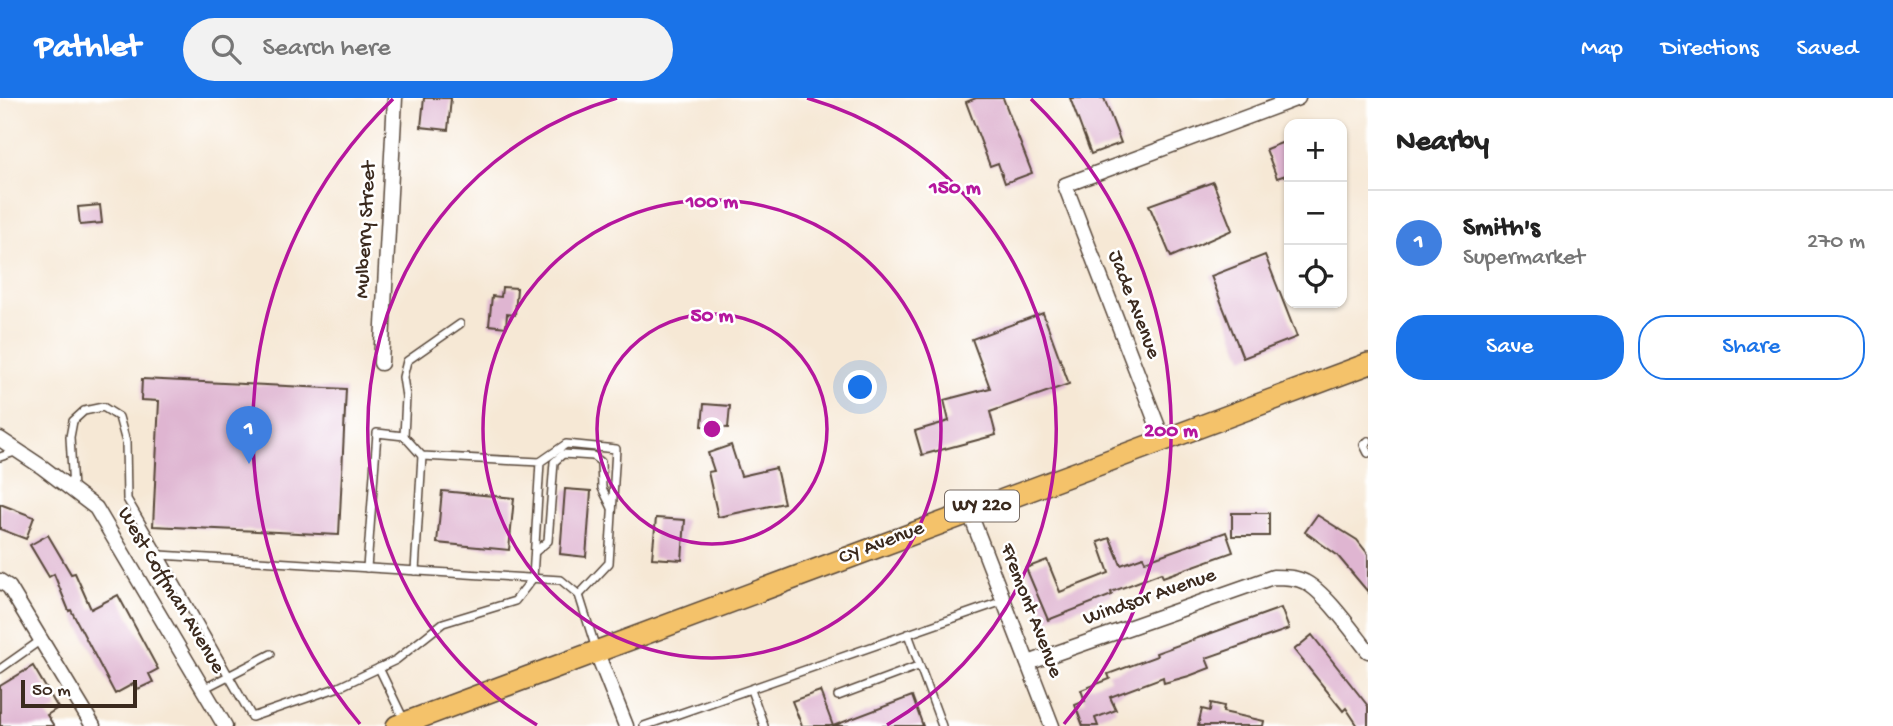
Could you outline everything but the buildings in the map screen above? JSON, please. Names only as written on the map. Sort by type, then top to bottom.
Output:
[{"type":"main road","name":"CY Avenue","points":[[401,725],[968,511],[1368,364]]},
{"type":"street","name":"Mulberry Street","points":[[381,363],[395,98]]},
{"type":"street","name":"Jade Avenue","points":[[1163,440],[1065,185],[1298,98]]},
{"type":"street","name":"West Coffman Avenue","points":[[0,439],[96,508],[225,726]]},
{"type":"street","name":"Fremont Avenue","points":[[968,511],[1052,726]]},
{"type":"street","name":"Windsor Avenue","points":[[1028,663],[1273,577],[1304,581],[1317,590],[1368,651]]},
{"type":"street","points":[[0,581],[9,587],[93,726]]},
{"type":"street","points":[[597,653],[626,726]]},
{"type":"lane","points":[[404,436],[404,377],[407,361],[460,324]]},
{"type":"lane","points":[[73,490],[70,437],[73,421],[85,411],[103,407],[119,417],[126,442],[127,499],[252,717],[339,687],[380,668],[396,660],[443,623],[515,601],[533,578],[540,462]]},
{"type":"lane","points":[[367,568],[377,433],[404,436],[422,456],[540,462],[566,444],[616,449],[609,563],[579,596]]},
{"type":"lane","points":[[1368,441],[1364,445],[1368,453]]},
{"type":"lane","points":[[0,457],[18,451]]},
{"type":"lane","points":[[535,552],[548,541],[554,462],[563,454],[593,456],[601,461],[602,488],[612,509]]},
{"type":"lane","points":[[415,571],[422,456]]},
{"type":"lane","points":[[160,555],[561,580],[579,596],[597,653]]},
{"type":"lane","points":[[644,726],[662,723],[1003,601]]},
{"type":"lane","points":[[908,634],[942,726]]},
{"type":"lane","points":[[0,669],[41,640]]},
{"type":"lane","points":[[203,689],[271,654]]},
{"type":"lane","points":[[838,696],[918,666]]},
{"type":"lane","points":[[380,668],[401,725]]},
{"type":"lane","points":[[751,690],[764,726]]},
{"type":"place","name":"Smith's","points":[[249,464]]}]
